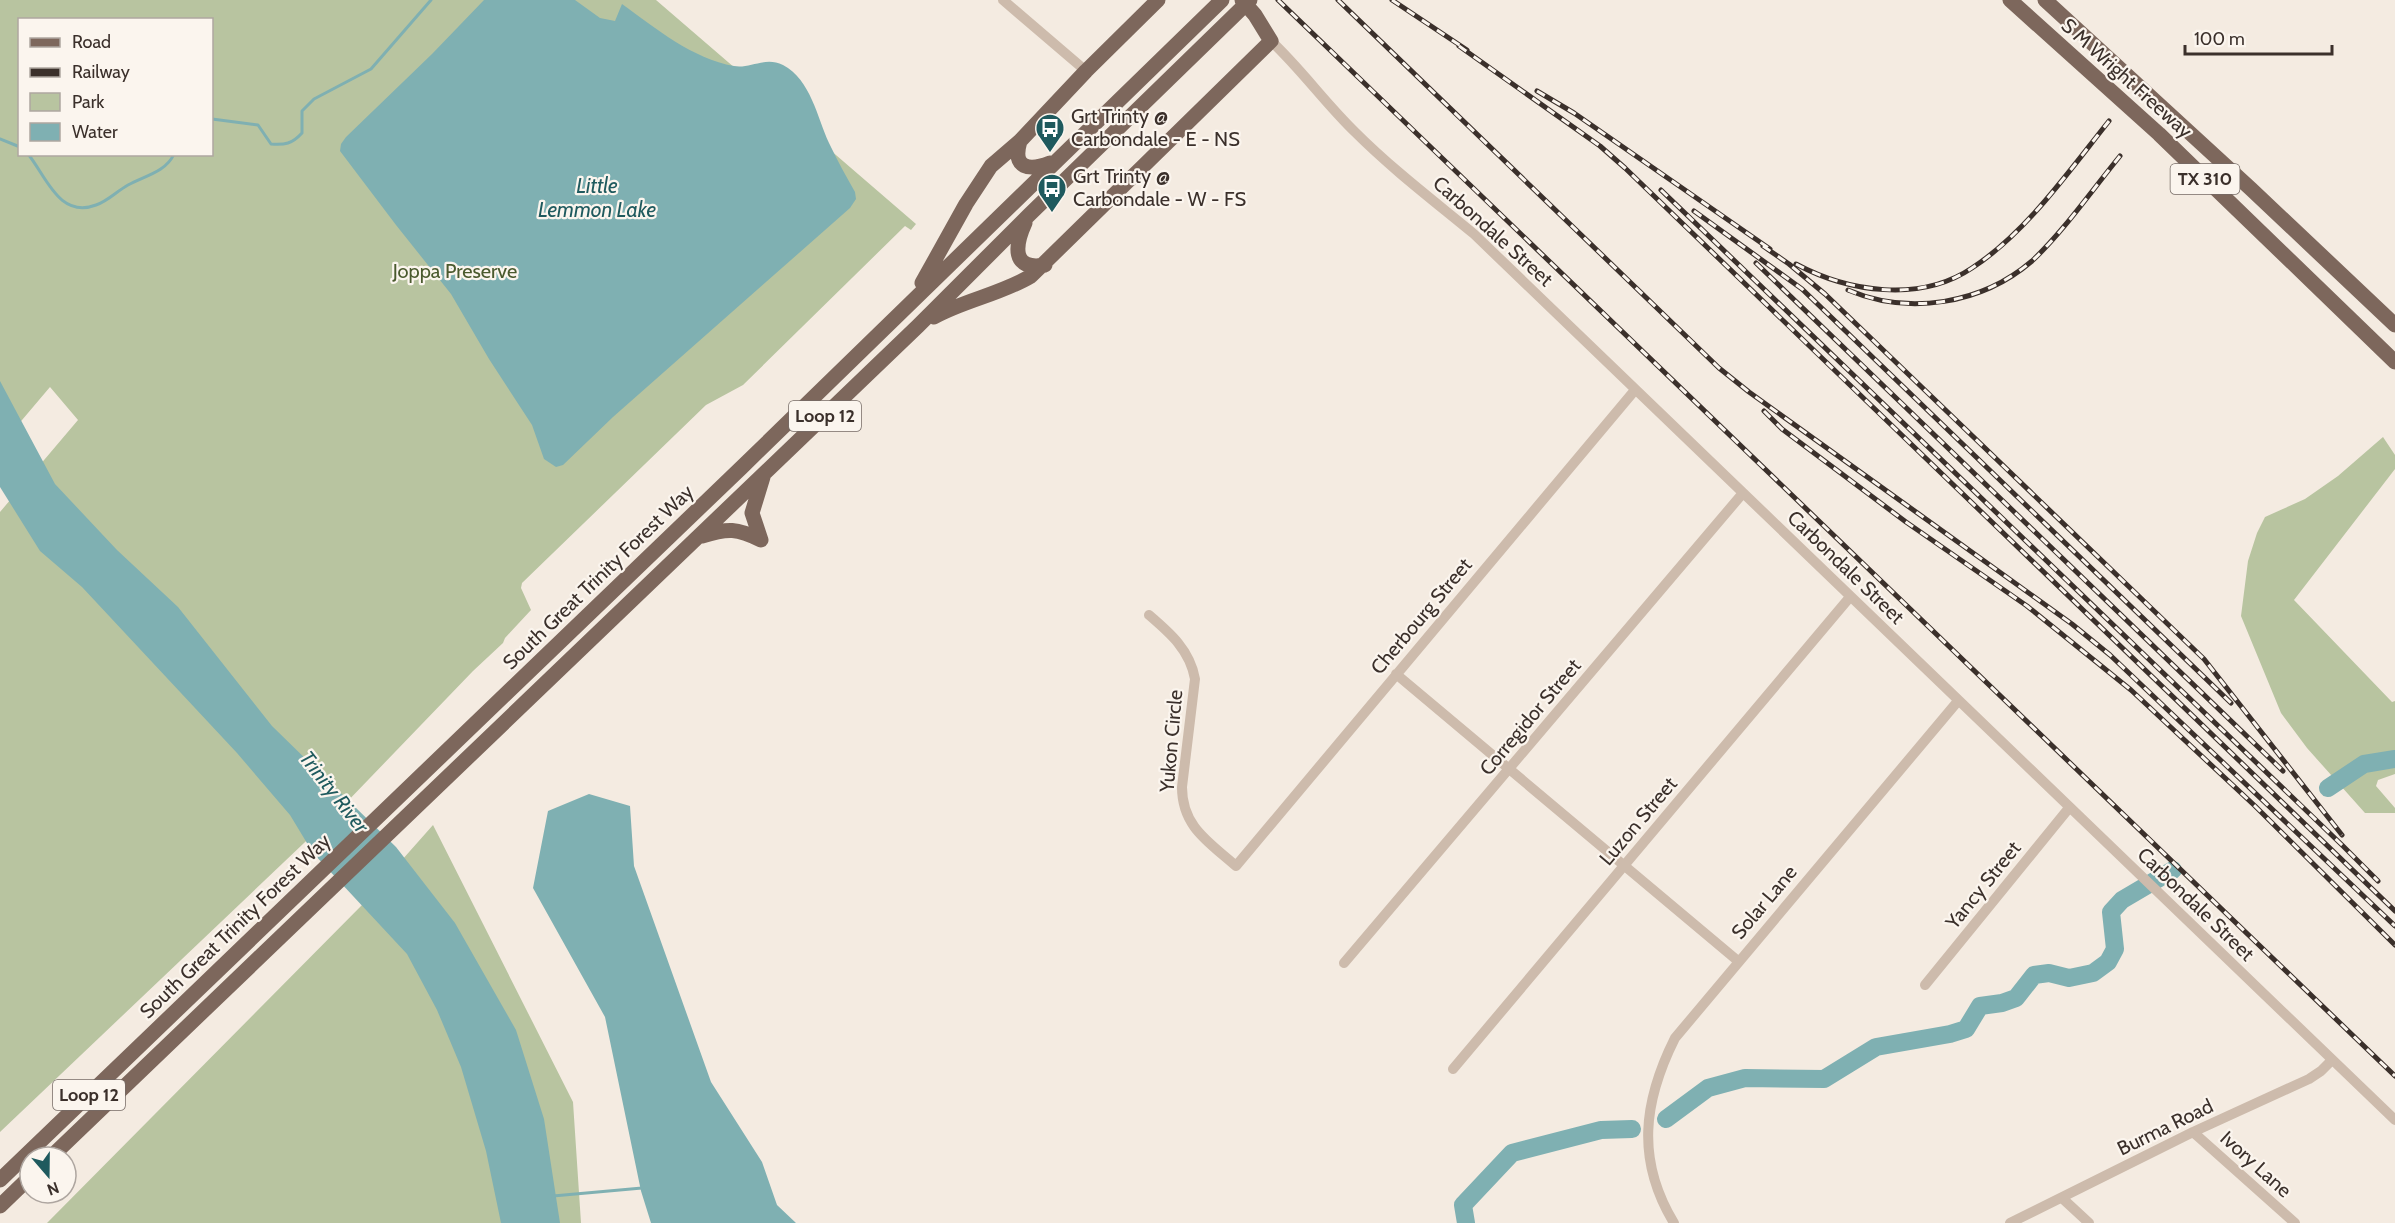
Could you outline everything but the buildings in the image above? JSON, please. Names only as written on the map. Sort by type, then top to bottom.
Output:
[{"type":"main road","points":[[912,301],[977,186],[991,166],[1020,141],[1158,0]]},
{"type":"main road","name":"South Great Trinity Forest Way","points":[[0,1180],[768,442],[1053,162],[1222,0]]},
{"type":"main road","points":[[918,326],[963,303],[1021,282],[1045,265],[1270,41],[1255,15],[1242,0]]},
{"type":"main road","name":"South Great Trinity Forest Way","points":[[64,1145],[765,474],[1250,0]]},
{"type":"main road","name":"S M Wright Freeway","points":[[2010,0],[2159,134],[2395,362]]},
{"type":"main road","name":"S M Wright Freeway","points":[[2045,0],[2392,321]]},
{"type":"main road","points":[[1020,141],[1017,151],[1019,160],[1025,167],[1031,169],[1053,162]]},
{"type":"main road","points":[[1029,214],[1019,235],[1017,252],[1020,260],[1026,264],[1034,267],[1045,265]]},
{"type":"main road","points":[[731,506],[729,501],[733,491],[750,473],[768,442]]},
{"type":"main road","points":[[697,538],[720,530],[733,529],[761,540],[752,513],[765,474]]},
{"type":"main road","points":[[0,1206],[18,1189]]},
{"type":"street","points":[[1003,0],[1086,71]]},
{"type":"street","name":"Carbondale Street","points":[[1270,41],[1292,61],[1321,97],[1356,133],[1474,234],[2395,1120]]},
{"type":"street","name":"Cherbourg Street","points":[[1236,866],[1635,390]]},
{"type":"street","name":"Corregidor Street","points":[[1344,963],[1743,493]]},
{"type":"street","name":"Luzon Street","points":[[1454,1069],[1850,597]]},
{"type":"street","name":"Yukon Circle","points":[[1149,615],[1184,650],[1194,672],[1182,787],[1182,801],[1187,816],[1197,832],[1236,866]]},
{"type":"street","points":[[1396,674],[1737,961]]},
{"type":"street","name":"Solar Lane","points":[[1674,1223],[1660,1195],[1649,1152],[1648,1128],[1651,1100],[1660,1068],[1675,1038],[1737,961],[1958,700]]},
{"type":"street","name":"Yancy Street","points":[[1925,986],[2069,808]]},
{"type":"street","name":"Burma Road","points":[[2010,1223],[2193,1132],[2309,1079],[2332,1060]]},
{"type":"street","name":"Ivory Lane","points":[[2193,1132],[2295,1223]]},
{"type":"street","points":[[2061,1198],[2090,1223]]},
{"type":"green space","name":"Joppa Preserve","points":[[0,0],[656,0],[916,224],[911,230],[905,226],[743,385],[706,405],[522,583],[521,588],[531,610],[503,643],[343,806],[0,1132],[0,512],[78,420],[50,387],[0,446]]},
{"type":"green space","points":[[2383,437],[2395,455],[2395,469],[2294,600],[2392,702],[2395,701],[2395,774],[2378,780],[2376,786],[2395,808],[2395,813],[2365,813],[2307,748],[2281,713],[2241,616],[2248,561],[2265,517],[2305,499],[2338,476]]},
{"type":"green space","points":[[433,825],[573,1102],[581,1223],[47,1223],[65,1205],[78,1205],[78,1192],[363,904]]},
{"type":"water","name":"Little Lemmon Lake","points":[[484,0],[575,0],[600,18],[615,21],[622,4],[675,41],[704,57],[734,66],[764,62],[783,65],[793,72],[807,89],[829,143],[855,192],[856,199],[850,208],[613,417],[563,465],[556,467],[544,459],[532,425],[489,359],[451,294],[340,151],[341,144],[346,137]]},
{"type":"water","name":"Trinity River","points":[[0,381],[55,484],[117,550],[178,607],[272,726],[396,847],[455,923],[516,1030],[544,1119],[560,1223],[501,1223],[486,1151],[461,1067],[437,1010],[407,954],[313,853],[290,815],[237,753],[82,587],[40,551],[0,487]]},
{"type":"water","points":[[589,794],[630,806],[634,866],[711,1082],[762,1162],[777,1205],[796,1223],[651,1223],[641,1191],[605,1017],[533,888],[548,811]]},
{"type":"waterway","points":[[213,119],[258,125],[271,144],[284,144],[295,140],[302,133],[302,111],[314,99],[371,69],[431,0]]},
{"type":"waterway","points":[[0,139],[18,146]]},
{"type":"waterway","points":[[29,156],[63,201],[83,208],[96,205],[128,185],[154,173],[166,165],[173,156]]},
{"type":"waterway","points":[[2328,788],[2364,764],[2395,759]]},
{"type":"waterway","points":[[1666,1119],[1708,1088],[1745,1078],[1824,1079],[1876,1047],[1966,1029],[1980,1006],[2002,1003],[2016,998],[2034,975],[2049,973],[2069,978],[2093,973],[2108,962],[2115,949],[2111,912],[2122,900],[2173,870]]},
{"type":"waterway","points":[[1466,1223],[1463,1205],[1512,1153],[1601,1130],[1632,1129]]},
{"type":"waterway","points":[[553,1196],[642,1188]]},
{"type":"railway","points":[[1278,0],[2395,1076]]},
{"type":"railway","points":[[1338,0],[1719,368],[1749,392],[2072,624],[2110,655],[2395,926]]},
{"type":"railway","points":[[1392,0],[1467,50]]},
{"type":"railway","points":[[1459,46],[1600,146],[1625,168],[2395,911]]},
{"type":"railway","points":[[1537,91],[1574,113],[1770,249]]},
{"type":"railway","points":[[1796,264],[1838,281],[1884,290],[1930,286],[1952,279],[1992,254],[2029,219],[2109,121]]},
{"type":"railway","points":[[1848,290],[1871,298],[1920,304],[1968,296],[1991,287],[2012,276],[2044,250],[2120,156]]},
{"type":"railway","points":[[1661,190],[2378,881]]},
{"type":"railway","points":[[1694,211],[1802,289],[2231,703]]},
{"type":"railway","points":[[1763,246],[1825,294],[2204,659],[2342,835]]},
{"type":"railway","points":[[1756,263],[2283,771]]},
{"type":"railway","points":[[1764,411],[1782,429],[1906,522],[2027,606],[2131,690],[2255,806],[2395,945]]},
{"type":"place","name":"Grt Trinty @ Carbondale - E - NS","points":[[1050,154]]},
{"type":"place","name":"Grt Trinty @ Carbondale - W - FS","points":[[1052,214]]}]
